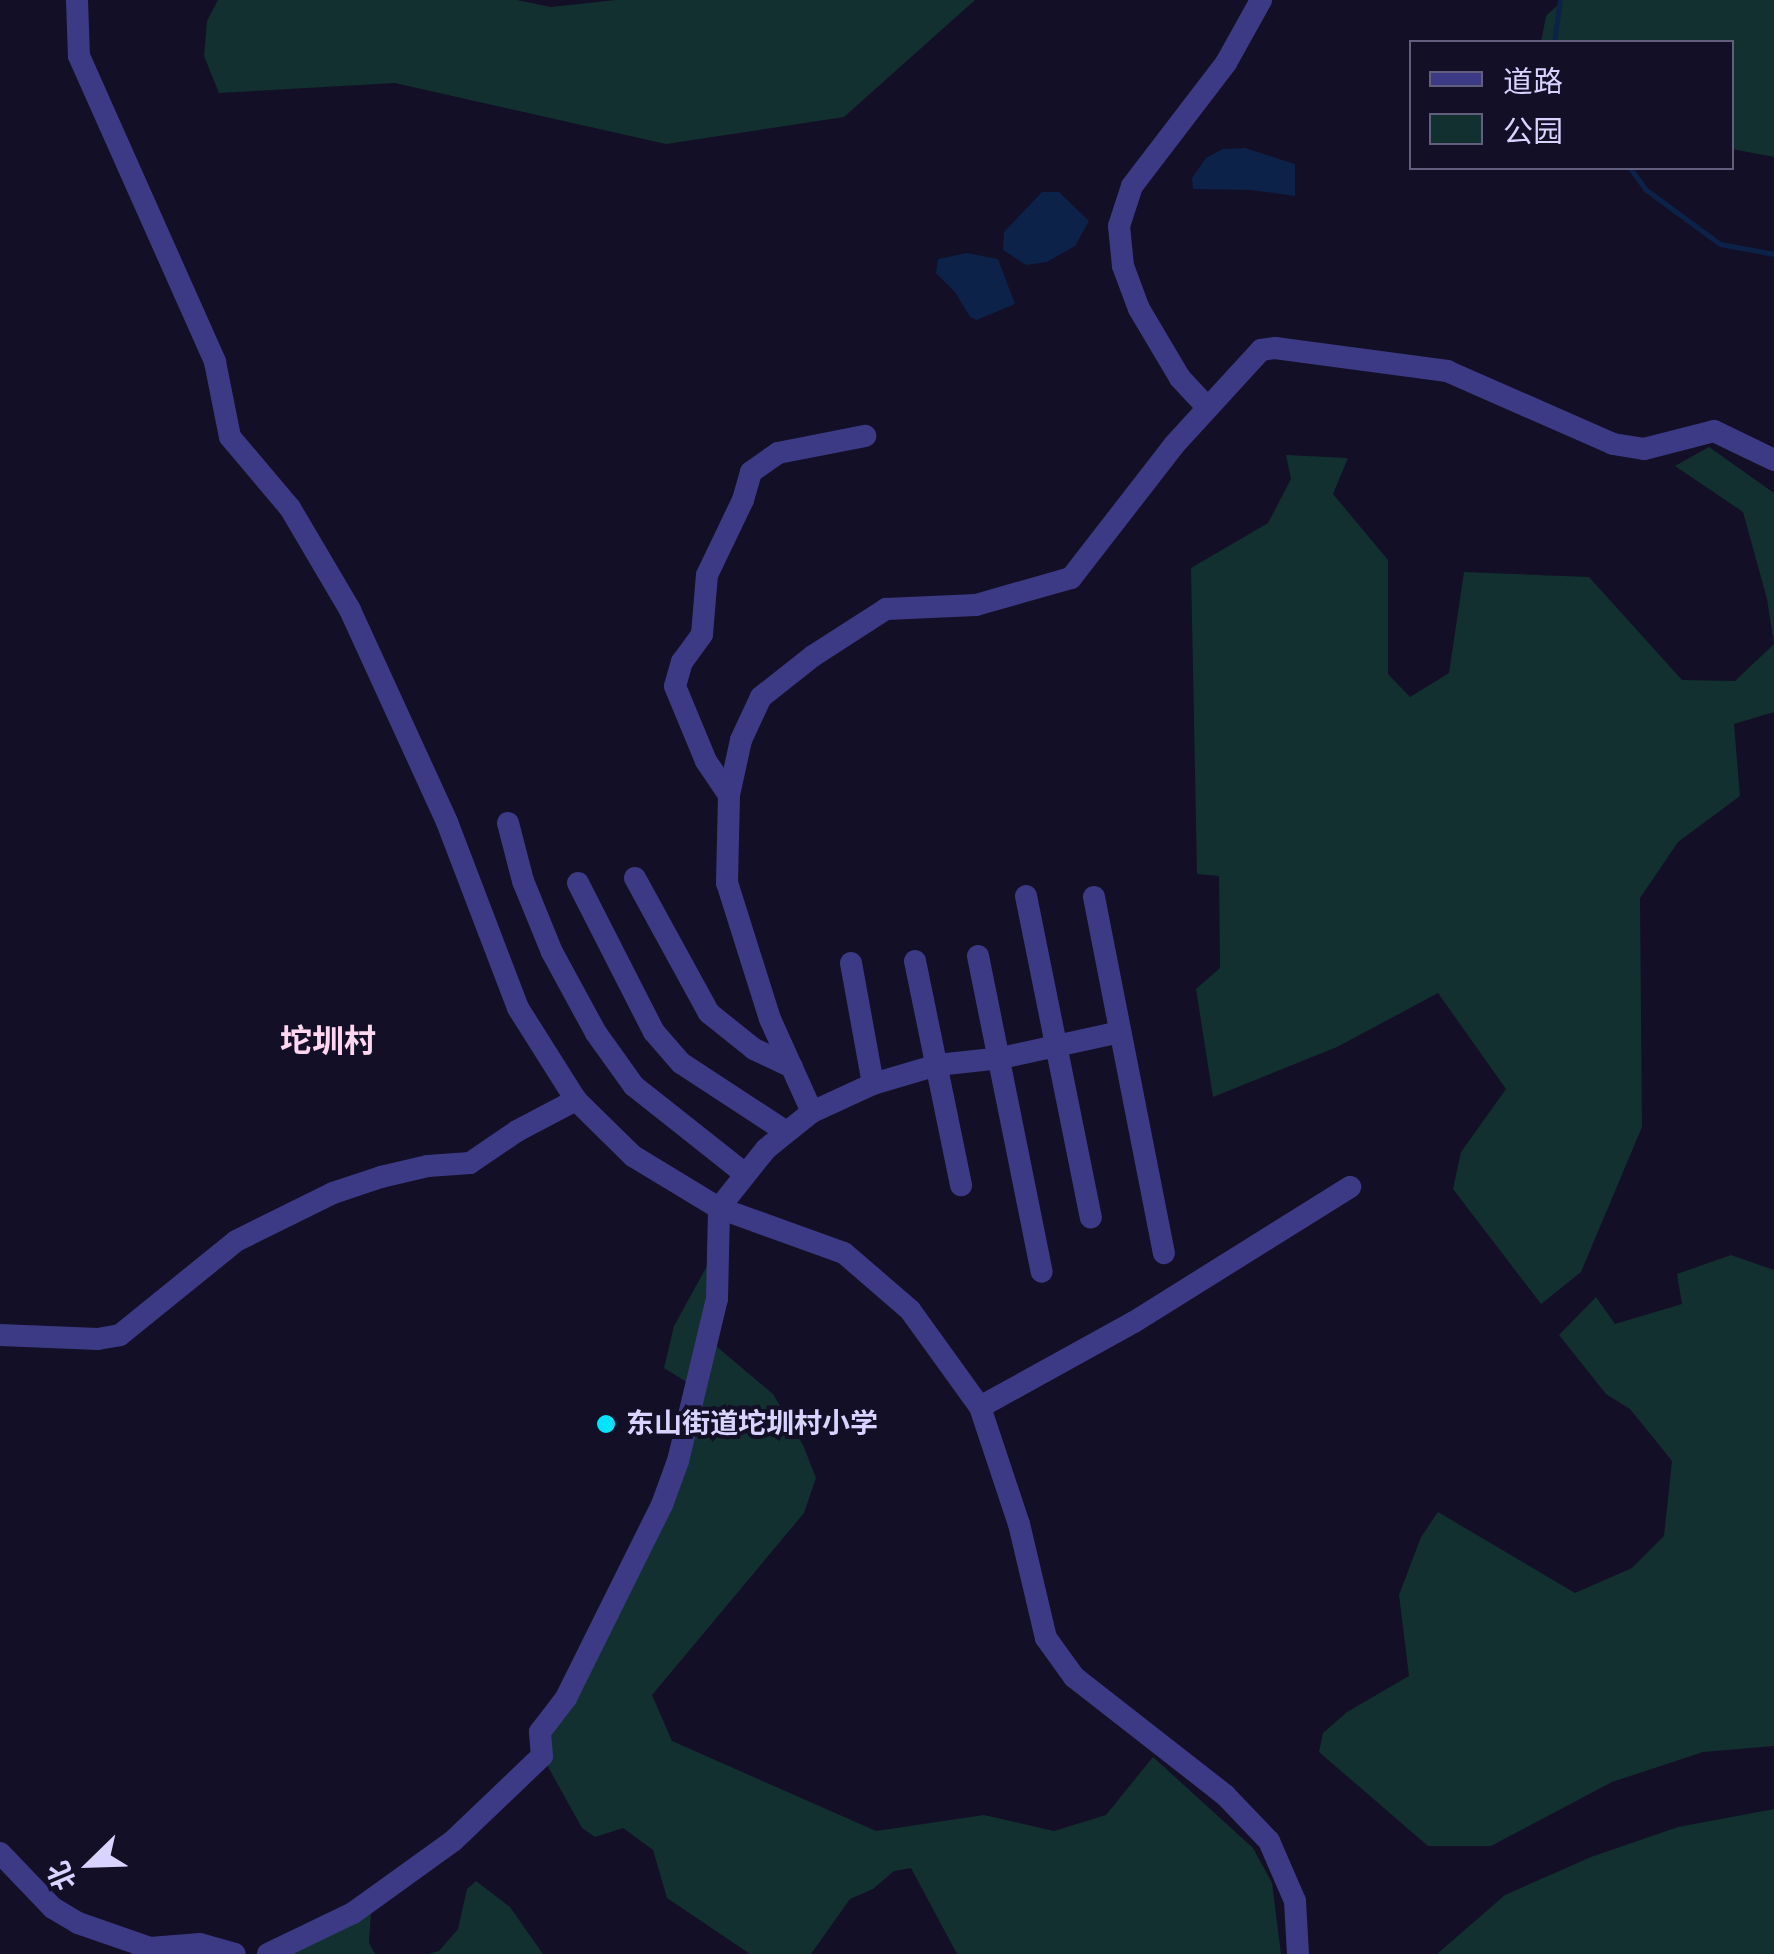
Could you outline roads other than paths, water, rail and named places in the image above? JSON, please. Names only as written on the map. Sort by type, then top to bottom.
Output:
[{"type":"street","points":[[77,0],[79,56],[215,362],[230,437],[290,508],[350,610],[447,822],[518,1008],[576,1100],[633,1156],[719,1208],[844,1253],[910,1310],[980,1407],[1019,1524],[1046,1638],[1074,1676],[1225,1795],[1269,1841],[1295,1901],[1298,1954]]},
{"type":"street","points":[[1207,407],[1180,378],[1138,309],[1123,266],[1119,226],[1132,186],[1226,64],[1261,0]]},
{"type":"street","points":[[812,1112],[746,951],[728,882],[729,795],[741,740],[761,696],[813,656],[886,609],[976,605],[1071,578],[1207,407],[1261,350],[1276,348],[1447,370],[1613,444],[1644,449],[1714,431],[1774,460]]},
{"type":"street","points":[[729,795],[706,761],[676,686],[682,662],[702,634],[707,575],[713,558],[743,500],[751,472],[778,453],[865,436]]},
{"type":"street","points":[[508,823],[523,881],[552,952],[596,1034],[634,1086],[745,1174]]},
{"type":"street","points":[[634,878],[709,1013],[754,1049],[792,1066]]},
{"type":"street","points":[[578,883],[654,1032],[681,1062],[785,1130]]},
{"type":"street","points":[[1026,896],[1091,1217]]},
{"type":"street","points":[[1094,897],[1164,1253]]},
{"type":"street","points":[[978,956],[1042,1272]]},
{"type":"street","points":[[916,960],[961,1185]]},
{"type":"street","points":[[851,963],[873,1084]]},
{"type":"street","points":[[268,1954],[353,1913],[453,1841],[542,1756],[540,1732],[566,1698],[662,1504],[678,1460],[717,1299],[719,1208],[785,1130],[812,1112],[873,1084],[937,1065],[1001,1058],[1120,1032]]},
{"type":"street","points":[[0,1334],[98,1339],[120,1335],[236,1241],[333,1193],[381,1177],[428,1166],[470,1163],[517,1131],[576,1100]]},
{"type":"street","points":[[980,1407],[1134,1322],[1350,1187]]},
{"type":"street","points":[[0,1853],[53,1908],[78,1924],[150,1948],[200,1944],[235,1954]]},
{"type":"water","points":[[1245,148],[1295,164],[1295,196],[1193,189],[1192,178],[1206,158],[1223,149]]},
{"type":"water","points":[[1042,192],[1059,192],[1089,221],[1075,246],[1047,262],[1026,265],[1003,250],[1004,232]]},
{"type":"water","points":[[967,253],[998,259],[1015,304],[977,320],[970,317],[955,292],[936,273],[938,259]]},
{"type":"waterway","points":[[1554,40],[1560,0]]},
{"type":"waterway","points":[[1631,170],[1645,189],[1720,244],[1774,254]]},
{"type":"place","name":"东山街道坨圳村小学","points":[[606,1424]]},
{"type":"district","name":"坨圳村","points":[[328,1041]]}]
